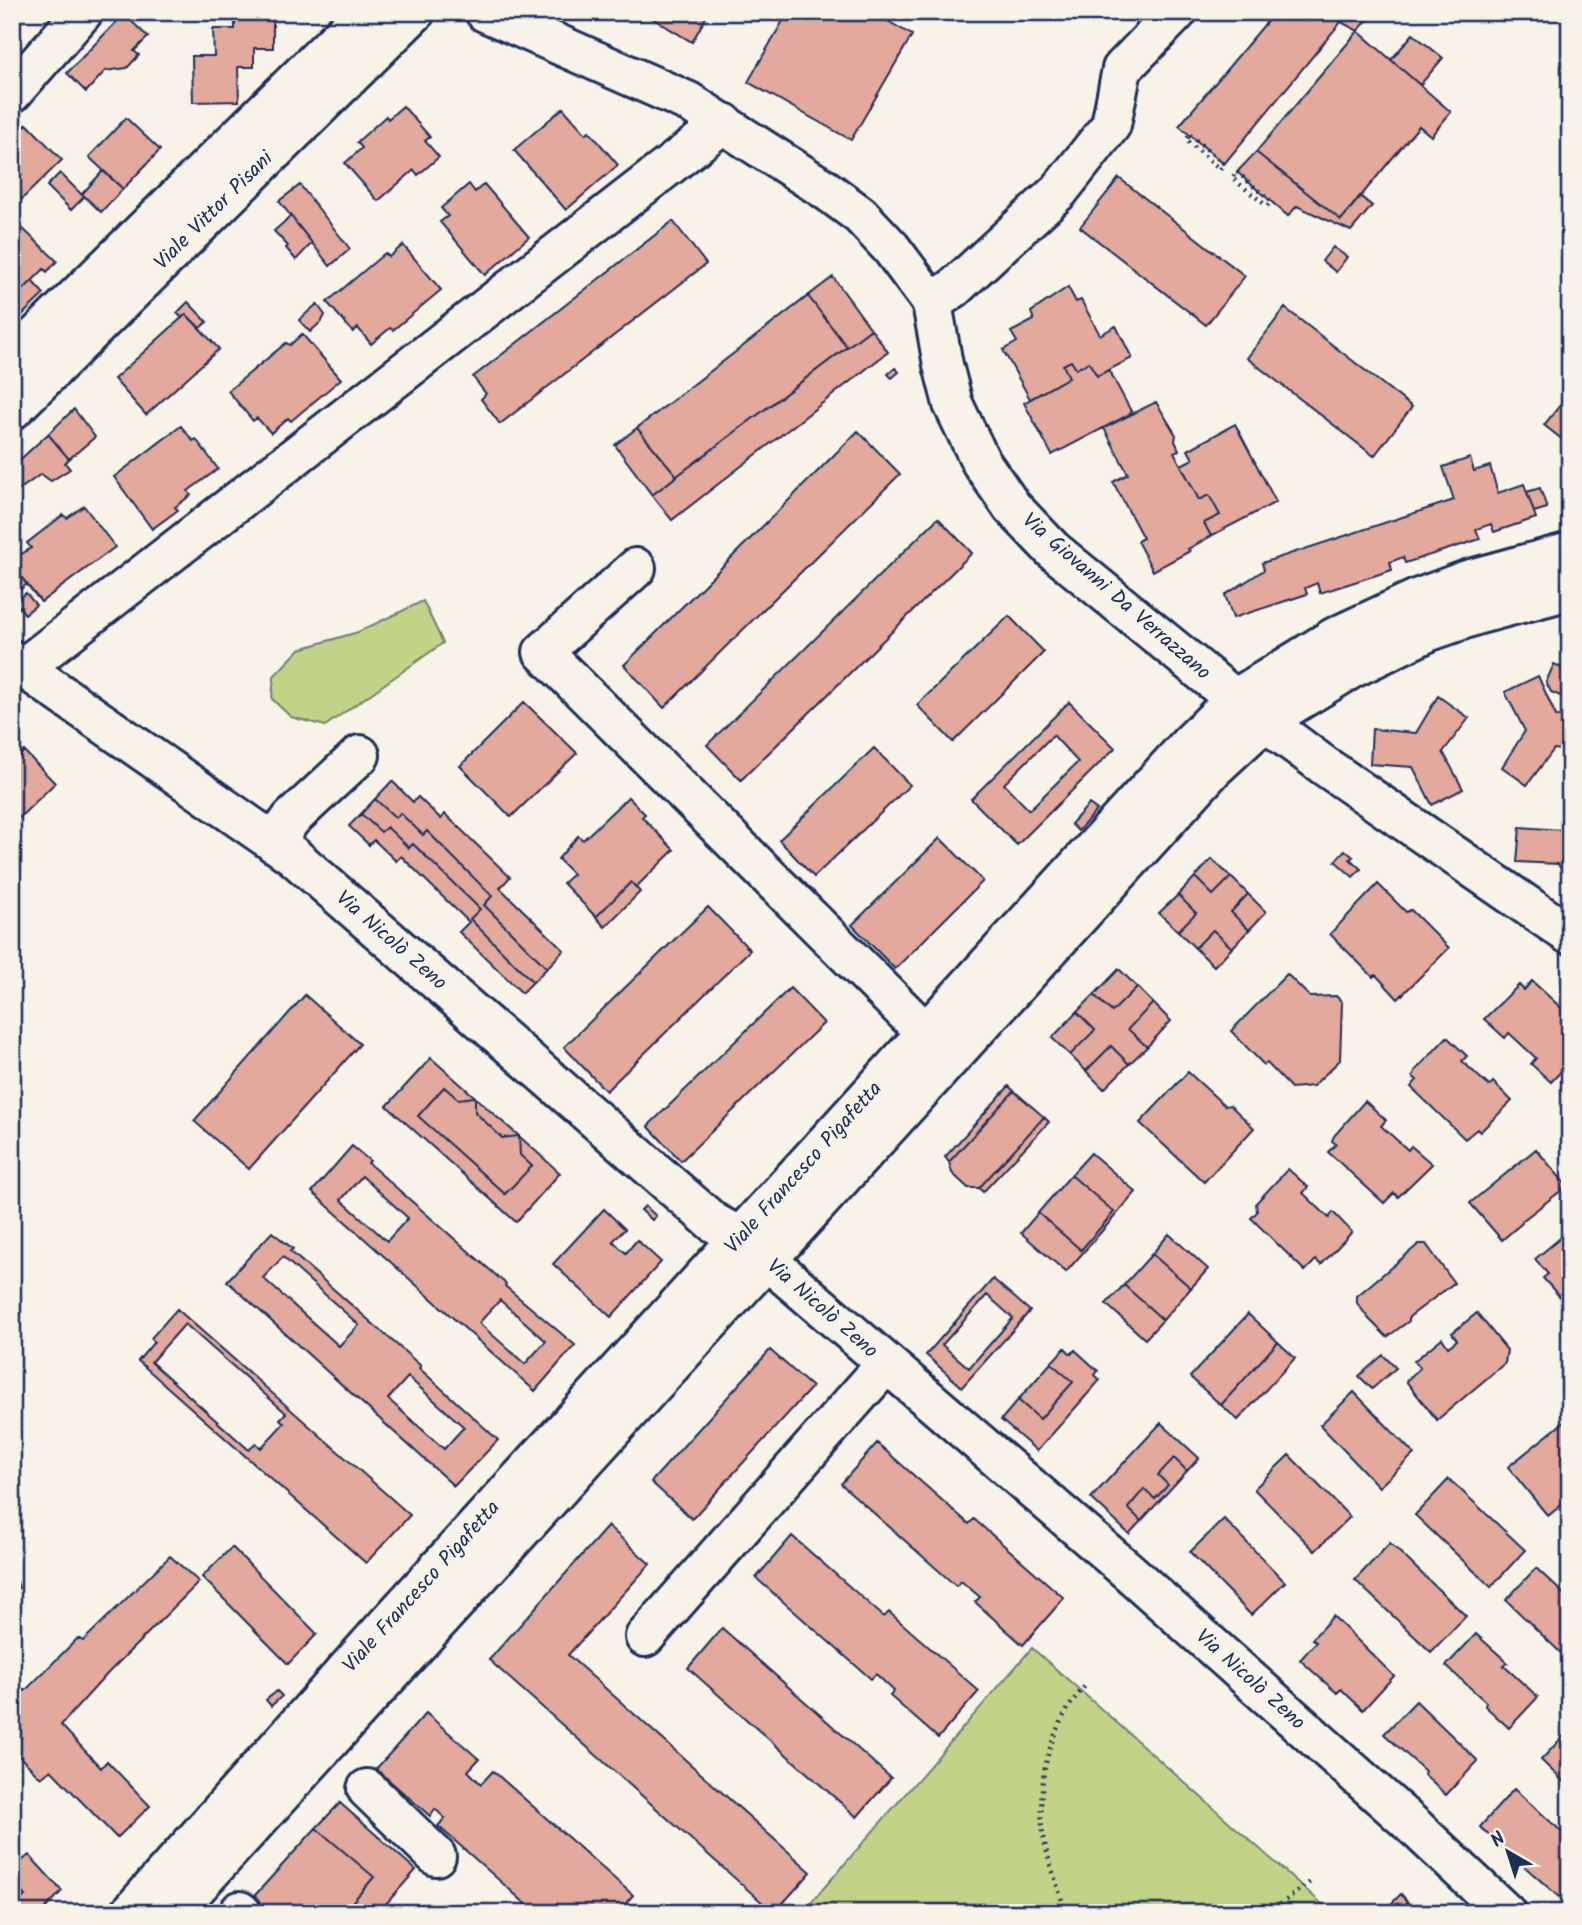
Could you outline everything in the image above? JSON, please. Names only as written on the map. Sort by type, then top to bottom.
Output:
[{"type":"street","points":[[12,93],[83,12]]},
{"type":"street","name":"Viale Vittor Pisani","points":[[12,360],[365,12]]},
{"type":"street","name":"Viale Vittor Pisani","points":[[12,410],[415,12]]},
{"type":"street","name":"Via Giovanni Da Verrazzano","points":[[485,12],[689,102],[827,190],[860,215],[891,248],[932,303],[953,404],[981,462],[1012,507],[1053,550],[1235,699],[1326,767],[1570,935]]},
{"type":"street","points":[[932,303],[954,288],[1059,191],[1111,125],[1122,69],[1177,12]]},
{"type":"street","points":[[18,664],[724,123]]},
{"type":"street","name":"Viale Francesco Pigafetta","points":[[130,1913],[396,1640],[753,1250],[938,1046],[1189,744],[1235,699],[1335,637],[1419,598],[1467,580],[1570,552]]},
{"type":"street","points":[[636,568],[543,652],[938,1046]]},
{"type":"street","name":"Viale Francesco Pigafetta","points":[[938,1046],[1214,768],[1265,721],[1351,669],[1430,631],[1476,615],[1570,590]]},
{"type":"street","name":"Via Nicolò Zeno","points":[[18,664],[302,864],[713,1222],[753,1250],[1128,1571],[1507,1913]]},
{"type":"street","points":[[274,843],[291,819],[360,755]]},
{"type":"street","points":[[645,1637],[886,1364]]},
{"type":"street","name":"Viale Francesco Pigafetta","points":[[173,1913],[396,1640]]},
{"type":"street","points":[[367,1789],[436,1856]]},
{"type":"path","points":[[1190,135],[1224,164],[1220,169],[1186,140],[1190,135]]},
{"type":"path","points":[[1237,172],[1271,201],[1267,206],[1232,178],[1237,172]]},
{"type":"path","points":[[1066,1913],[1042,1827],[1042,1775],[1056,1730],[1086,1685]]},
{"type":"path","points":[[1269,1913],[1310,1882]]},
{"type":"green space","points":[[423,601],[443,643],[325,726],[291,717],[272,699],[274,676],[300,649],[358,632]]},
{"type":"green space","points":[[1032,1648],[1303,1887],[1332,1913],[802,1913]]},
{"type":"building","points":[[235,12],[273,12],[273,48],[254,48],[254,67],[238,67],[239,101],[193,102],[192,56],[214,56],[213,29],[235,29]]},
{"type":"building","points":[[642,12],[709,12],[692,42]]},
{"type":"building","points":[[788,12],[872,12],[912,35],[851,140],[748,82]]},
{"type":"building","points":[[1275,12],[1329,12],[1341,22],[1224,164],[1179,126]]},
{"type":"building","points":[[1329,12],[1349,12],[1341,22]]},
{"type":"building","points":[[1349,12],[1374,12],[1358,31],[1341,22]]},
{"type":"building","points":[[124,14],[148,37],[134,51],[139,55],[127,68],[105,71],[86,92],[67,73]]},
{"type":"building","points":[[1358,31],[1451,112],[1431,136],[1419,126],[1341,220],[1256,152]]},
{"type":"building","points":[[1413,34],[1443,58],[1420,85],[1391,60]]},
{"type":"building","points":[[403,106],[430,137],[425,141],[439,157],[418,175],[414,170],[378,201],[345,163],[362,148],[357,142],[386,116],[388,119]]},
{"type":"building","points":[[563,108],[586,134],[589,131],[618,165],[566,210],[514,150]]},
{"type":"building","points":[[126,118],[160,150],[123,189],[89,157]]},
{"type":"building","points":[[27,124],[62,160],[13,208],[12,138]]},
{"type":"building","points":[[1256,152],[1341,220],[1360,196],[1372,206],[1351,231],[1297,206],[1288,216],[1237,172]]},
{"type":"building","points":[[103,171],[123,189],[101,212],[82,194]]},
{"type":"building","points":[[60,173],[84,197],[71,210],[47,186]]},
{"type":"building","points":[[1119,178],[1245,276],[1206,325],[1080,227]]},
{"type":"building","points":[[469,184],[475,192],[484,184],[529,237],[485,275],[440,222],[448,216],[441,208]]},
{"type":"building","points":[[300,185],[350,249],[330,266],[279,201]]},
{"type":"building","points":[[291,216],[312,243],[296,260],[274,231]]},
{"type":"building","points":[[673,221],[706,264],[500,424],[481,399],[486,394],[473,377]]},
{"type":"building","points":[[20,226],[57,261],[47,272],[44,269],[12,301],[12,234]]},
{"type":"building","points":[[403,245],[441,290],[393,330],[390,328],[371,344],[358,328],[353,332],[327,302],[385,253],[389,257]]},
{"type":"building","points":[[1333,247],[1347,257],[1336,272],[1322,261]]},
{"type":"building","points":[[833,277],[871,329],[847,347],[808,296]]},
{"type":"building","points":[[32,281],[44,294],[20,317],[12,309],[12,301]]},
{"type":"building","points":[[1068,287],[1076,302],[1081,300],[1100,335],[1116,326],[1132,358],[1097,376],[1089,362],[1076,369],[1071,361],[1063,365],[1069,377],[1030,399],[1003,350],[1017,342],[1011,332],[1034,320],[1031,312]]},
{"type":"building","points":[[808,296],[847,347],[677,476],[637,428]]},
{"type":"building","points":[[188,302],[207,322],[200,328],[186,314],[182,318],[177,313]]},
{"type":"building","points":[[317,304],[325,315],[310,332],[299,320]]},
{"type":"building","points":[[1285,308],[1412,407],[1374,456],[1247,358]]},
{"type":"building","points":[[186,314],[219,349],[146,415],[114,379]]},
{"type":"building","points":[[871,329],[888,352],[672,520],[652,495]]},
{"type":"building","points":[[302,334],[341,379],[291,421],[288,418],[271,433],[257,418],[253,421],[228,391],[286,343],[290,345]]},
{"type":"building","points":[[1071,361],[1076,369],[1089,362],[1097,376],[1109,370],[1132,413],[1052,455],[1024,403],[1069,377],[1063,365]]},
{"type":"building","points":[[895,368],[899,372],[892,378],[888,374]]},
{"type":"building","points":[[1566,398],[1570,402],[1570,431],[1563,440],[1544,425]]},
{"type":"building","points":[[1156,402],[1176,435],[1175,441],[1179,450],[1174,452],[1199,500],[1209,495],[1220,515],[1204,523],[1211,536],[1153,571],[1137,541],[1143,538],[1113,482],[1128,474],[1104,428]]},
{"type":"building","points":[[74,409],[95,437],[69,459],[48,434]]},
{"type":"building","points":[[1235,424],[1276,502],[1211,536],[1204,523],[1220,515],[1209,495],[1199,500],[1181,465],[1193,459],[1188,450]]},
{"type":"building","points":[[181,426],[193,441],[196,439],[218,469],[188,491],[191,495],[175,507],[178,510],[152,529],[114,477]]},
{"type":"building","points":[[637,428],[677,476],[652,495],[615,445]]},
{"type":"building","points":[[858,431],[900,474],[664,708],[624,665]]},
{"type":"building","points":[[48,434],[69,459],[65,463],[70,469],[51,481],[41,474],[12,495],[12,467]]},
{"type":"building","points":[[1470,458],[1474,471],[1490,466],[1498,493],[1524,484],[1536,518],[1494,532],[1491,524],[1476,529],[1480,539],[1405,563],[1403,557],[1390,562],[1392,570],[1320,593],[1317,583],[1305,588],[1307,594],[1233,618],[1225,595],[1264,570],[1262,563],[1454,500],[1443,467]]},
{"type":"building","points":[[1540,488],[1547,508],[1534,512],[1527,492]]},
{"type":"building","points":[[84,506],[115,547],[41,602],[12,566],[12,560],[31,548],[27,543],[63,515],[67,518]]},
{"type":"building","points":[[938,518],[972,553],[741,780],[707,745]]},
{"type":"building","points":[[12,566],[27,584],[12,596]]},
{"type":"building","points":[[26,593],[36,605],[25,614],[15,602]]},
{"type":"building","points":[[1009,616],[1044,652],[953,742],[917,705]]},
{"type":"building","points":[[1554,664],[1570,672],[1570,692],[1567,699],[1551,692],[1546,682]]},
{"type":"building","points":[[1538,676],[1556,716],[1570,717],[1570,751],[1554,749],[1527,785],[1502,767],[1525,731],[1505,692]]},
{"type":"building","points":[[1438,696],[1469,718],[1443,752],[1463,789],[1432,805],[1413,767],[1370,764],[1372,729],[1416,733]]},
{"type":"building","points":[[524,702],[577,753],[511,817],[460,766]]},
{"type":"building","points":[[1069,702],[1115,748],[1017,845],[971,799]],"holes":[[[1053,735],[1078,762],[1029,810],[1004,784]]]},
{"type":"building","points":[[874,748],[910,785],[814,877],[779,840]]},
{"type":"building","points":[[24,751],[55,783],[12,825],[12,758],[15,760]]},
{"type":"building","points":[[392,781],[413,802],[418,797],[441,819],[445,814],[510,877],[500,888],[564,950],[547,968],[484,905],[492,896],[427,831],[423,835],[400,813],[396,818],[375,799]]},
{"type":"building","points":[[628,797],[645,814],[642,817],[674,850],[636,887],[631,882],[596,917],[563,883],[573,874],[558,859],[578,836],[583,840]]},
{"type":"building","points":[[375,799],[396,818],[400,813],[423,835],[427,831],[492,896],[484,905],[547,968],[533,982],[470,919],[480,909],[413,844],[409,848],[387,827],[381,832],[361,814]]},
{"type":"building","points":[[1089,804],[1097,810],[1078,831],[1071,824]]},
{"type":"building","points":[[361,814],[381,832],[387,827],[409,848],[413,844],[480,909],[470,919],[533,982],[522,993],[459,932],[469,922],[401,856],[396,861],[374,840],[369,845],[349,826]]},
{"type":"building","points":[[1570,819],[1570,886],[1558,864],[1517,862],[1520,827],[1562,830]]},
{"type":"building","points":[[940,838],[983,881],[895,969],[852,925]]},
{"type":"building","points":[[1345,850],[1361,869],[1353,877],[1335,861]]},
{"type":"building","points":[[1212,859],[1231,877],[1213,895],[1195,877]]},
{"type":"building","points":[[1195,877],[1213,895],[1231,877],[1248,894],[1231,912],[1249,930],[1232,948],[1213,930],[1195,948],[1178,931],[1196,913],[1178,895]]},
{"type":"building","points":[[631,882],[640,892],[605,927],[596,917]]},
{"type":"building","points":[[1378,884],[1406,912],[1411,910],[1449,948],[1398,999],[1376,975],[1373,977],[1330,934]]},
{"type":"building","points":[[1248,894],[1266,912],[1249,930],[1231,912]]},
{"type":"building","points":[[1178,895],[1196,913],[1178,931],[1159,913]]},
{"type":"building","points":[[708,907],[750,950],[606,1091],[564,1047]]},
{"type":"building","points":[[1213,930],[1232,948],[1214,966],[1195,948]]},
{"type":"building","points":[[1119,969],[1137,987],[1112,1012],[1094,995]]},
{"type":"building","points":[[1287,974],[1310,997],[1336,996],[1342,1002],[1340,1060],[1313,1086],[1291,1088],[1231,1031]]},
{"type":"building","points":[[1532,981],[1570,1016],[1570,1062],[1551,1082],[1531,1064],[1536,1058],[1509,1033],[1505,1038],[1484,1019],[1519,985],[1524,990]]},
{"type":"building","points":[[1137,987],[1153,1003],[1128,1029],[1147,1047],[1129,1064],[1111,1046],[1086,1071],[1070,1055],[1095,1030],[1077,1012],[1094,995],[1112,1012]]},
{"type":"building","points":[[790,988],[824,1023],[681,1161],[648,1126]]},
{"type":"building","points":[[305,995],[360,1044],[249,1169],[194,1121]]},
{"type":"building","points":[[1153,1003],[1171,1021],[1147,1047],[1128,1029]]},
{"type":"building","points":[[1077,1012],[1095,1030],[1070,1055],[1052,1038]]},
{"type":"building","points":[[1447,1037],[1467,1056],[1462,1061],[1489,1086],[1493,1082],[1512,1101],[1480,1132],[1477,1129],[1465,1139],[1411,1087],[1417,1080],[1413,1077],[1415,1071]]},
{"type":"building","points":[[1111,1046],[1129,1064],[1104,1089],[1086,1071]]},
{"type":"building","points":[[431,1058],[475,1097],[458,1099],[444,1087],[418,1116],[505,1194],[532,1166],[520,1155],[519,1136],[560,1173],[516,1222],[387,1106]]},
{"type":"building","points":[[1188,1072],[1254,1128],[1204,1182],[1140,1123]]},
{"type":"building","points":[[1009,1086],[1014,1091],[949,1162],[945,1157]]},
{"type":"building","points":[[444,1087],[458,1099],[475,1097],[475,1112],[502,1138],[519,1136],[520,1155],[532,1166],[505,1194],[418,1116]]},
{"type":"building","points":[[1014,1091],[1044,1117],[979,1188],[968,1188],[952,1173],[949,1162]]},
{"type":"building","points":[[475,1097],[519,1136],[502,1138],[475,1112]]},
{"type":"building","points":[[1365,1101],[1386,1120],[1381,1126],[1408,1150],[1411,1146],[1432,1164],[1398,1197],[1394,1193],[1384,1203],[1328,1152],[1336,1144],[1332,1141],[1334,1136]]},
{"type":"building","points":[[1044,1117],[1049,1122],[983,1192],[979,1188]]},
{"type":"building","points":[[352,1146],[506,1284],[505,1286],[575,1345],[535,1391],[312,1192]],"holes":[[[362,1176],[408,1218],[387,1241],[341,1200]],[[500,1300],[546,1341],[525,1364],[479,1323]]]},
{"type":"building","points":[[1536,1149],[1567,1186],[1502,1240],[1470,1203]]},
{"type":"building","points":[[1091,1153],[1136,1192],[1066,1272],[1021,1233],[1038,1213],[1081,1250],[1114,1212],[1071,1175]]},
{"type":"building","points":[[1288,1169],[1308,1187],[1303,1193],[1329,1218],[1333,1212],[1352,1232],[1321,1265],[1316,1260],[1305,1271],[1251,1218],[1257,1212],[1256,1203]]},
{"type":"building","points":[[1071,1175],[1114,1212],[1081,1250],[1038,1213]]},
{"type":"building","points":[[645,1206],[656,1216],[652,1220],[641,1210]]},
{"type":"building","points":[[604,1209],[625,1229],[613,1241],[619,1247],[626,1253],[637,1240],[661,1262],[611,1317],[553,1264]]},
{"type":"building","points":[[1570,1230],[1570,1302],[1567,1305],[1543,1278],[1548,1274],[1535,1259]]},
{"type":"building","points":[[272,1232],[421,1366],[419,1368],[498,1440],[454,1486],[227,1281]],"holes":[[[283,1257],[359,1325],[339,1346],[263,1278]],[[408,1377],[464,1427],[444,1449],[388,1399]]]},
{"type":"building","points":[[1169,1234],[1208,1269],[1191,1288],[1152,1254]]},
{"type":"building","points":[[1419,1244],[1426,1244],[1454,1283],[1387,1337],[1357,1303],[1357,1296]]},
{"type":"building","points":[[1152,1254],[1191,1288],[1163,1320],[1124,1285]]},
{"type":"building","points":[[993,1279],[1030,1311],[962,1387],[926,1355]],"holes":[[[987,1295],[1013,1318],[969,1368],[942,1345]]]},
{"type":"building","points":[[1124,1285],[1163,1320],[1145,1339],[1106,1304]]},
{"type":"building","points":[[177,1309],[410,1515],[366,1563],[138,1361],[154,1342],[151,1338]],"holes":[[[185,1324],[286,1413],[280,1419],[284,1423],[261,1448],[256,1443],[249,1450],[151,1362]]]},
{"type":"building","points":[[1477,1313],[1507,1350],[1505,1363],[1437,1420],[1406,1381],[1420,1368],[1414,1361],[1442,1338],[1448,1347],[1457,1340],[1452,1333]]},
{"type":"building","points":[[1248,1314],[1278,1342],[1221,1405],[1190,1377]]},
{"type":"building","points":[[1278,1342],[1295,1358],[1238,1420],[1221,1405]]},
{"type":"building","points":[[1065,1348],[1071,1354],[1075,1350],[1098,1371],[1095,1375],[1100,1380],[1037,1451],[1001,1420],[1018,1400],[1040,1419],[1073,1382],[1051,1363]]},
{"type":"building","points":[[770,1350],[812,1387],[692,1519],[651,1482]]},
{"type":"building","points":[[1383,1355],[1396,1368],[1372,1389],[1359,1376]]},
{"type":"building","points":[[1051,1363],[1073,1382],[1040,1419],[1018,1400]]},
{"type":"building","points":[[1354,1392],[1414,1454],[1379,1487],[1320,1425]]},
{"type":"building","points":[[1564,1422],[1570,1430],[1570,1498],[1548,1516],[1508,1467]]},
{"type":"building","points":[[1161,1423],[1199,1458],[1187,1471],[1174,1458],[1158,1475],[1168,1485],[1155,1499],[1144,1489],[1128,1508],[1141,1521],[1129,1534],[1091,1498]]},
{"type":"building","points":[[877,1443],[969,1524],[974,1519],[1064,1598],[1023,1645],[975,1602],[980,1597],[961,1581],[956,1586],[841,1484]]},
{"type":"building","points":[[1289,1455],[1350,1517],[1315,1551],[1254,1489]]},
{"type":"building","points":[[1174,1458],[1187,1471],[1141,1521],[1128,1508],[1144,1489],[1155,1499],[1168,1485],[1158,1475]]},
{"type":"building","points":[[1449,1479],[1525,1550],[1491,1587],[1415,1515]]},
{"type":"building","points":[[1224,1519],[1285,1582],[1251,1615],[1190,1552]]},
{"type":"building","points":[[608,1526],[650,1564],[568,1655],[811,1872],[774,1913],[489,1660]]},
{"type":"building","points":[[792,1536],[884,1617],[889,1612],[979,1691],[938,1738],[890,1696],[894,1691],[876,1674],[871,1679],[756,1578]]},
{"type":"building","points":[[1390,1543],[1466,1616],[1431,1652],[1355,1580]]},
{"type":"building","points":[[232,1547],[317,1634],[288,1664],[202,1577]]},
{"type":"building","points":[[170,1556],[199,1582],[109,1672],[61,1725],[101,1768],[107,1761],[150,1806],[117,1838],[51,1770],[41,1778],[12,1749],[12,1690],[18,1685],[25,1691],[78,1638],[83,1641]]},
{"type":"building","points":[[12,1566],[19,1588],[12,1590]]},
{"type":"building","points":[[1536,1568],[1567,1597],[1565,1599],[1570,1604],[1569,1661],[1506,1600]]},
{"type":"building","points":[[1333,1616],[1394,1676],[1363,1710],[1341,1689],[1337,1693],[1300,1660],[1316,1642],[1312,1639]]},
{"type":"building","points":[[722,1628],[891,1778],[857,1817],[688,1668]]},
{"type":"building","points":[[1476,1634],[1508,1663],[1504,1666],[1538,1697],[1509,1728],[1485,1706],[1486,1702],[1446,1666]]},
{"type":"building","points":[[277,1691],[282,1696],[271,1706],[266,1700]]},
{"type":"building","points":[[1416,1701],[1478,1761],[1446,1795],[1424,1775],[1425,1771],[1384,1734]]},
{"type":"building","points":[[426,1713],[479,1759],[468,1771],[481,1784],[493,1771],[633,1895],[620,1910],[623,1913],[536,1913],[438,1826],[445,1818],[435,1809],[430,1816],[376,1769]]},
{"type":"building","points":[[1570,1729],[1570,1788],[1541,1760]]},
{"type":"building","points":[[1514,1789],[1570,1839],[1570,1885],[1559,1897],[1480,1827]]},
{"type":"building","points":[[340,1803],[416,1870],[378,1913],[343,1913],[374,1877],[316,1828]]},
{"type":"building","points":[[316,1828],[374,1877],[343,1913],[256,1913],[247,1904]]},
{"type":"building","points":[[29,1855],[62,1891],[41,1913],[15,1913],[12,1908],[25,1896],[12,1882],[12,1869]]},
{"type":"building","points":[[12,1882],[25,1896],[12,1908]]},
{"type":"building","points":[[1401,1894],[1408,1902],[1397,1913],[1382,1913]]},
{"type":"building","points":[[1408,1902],[1418,1913],[1397,1913]]}]
